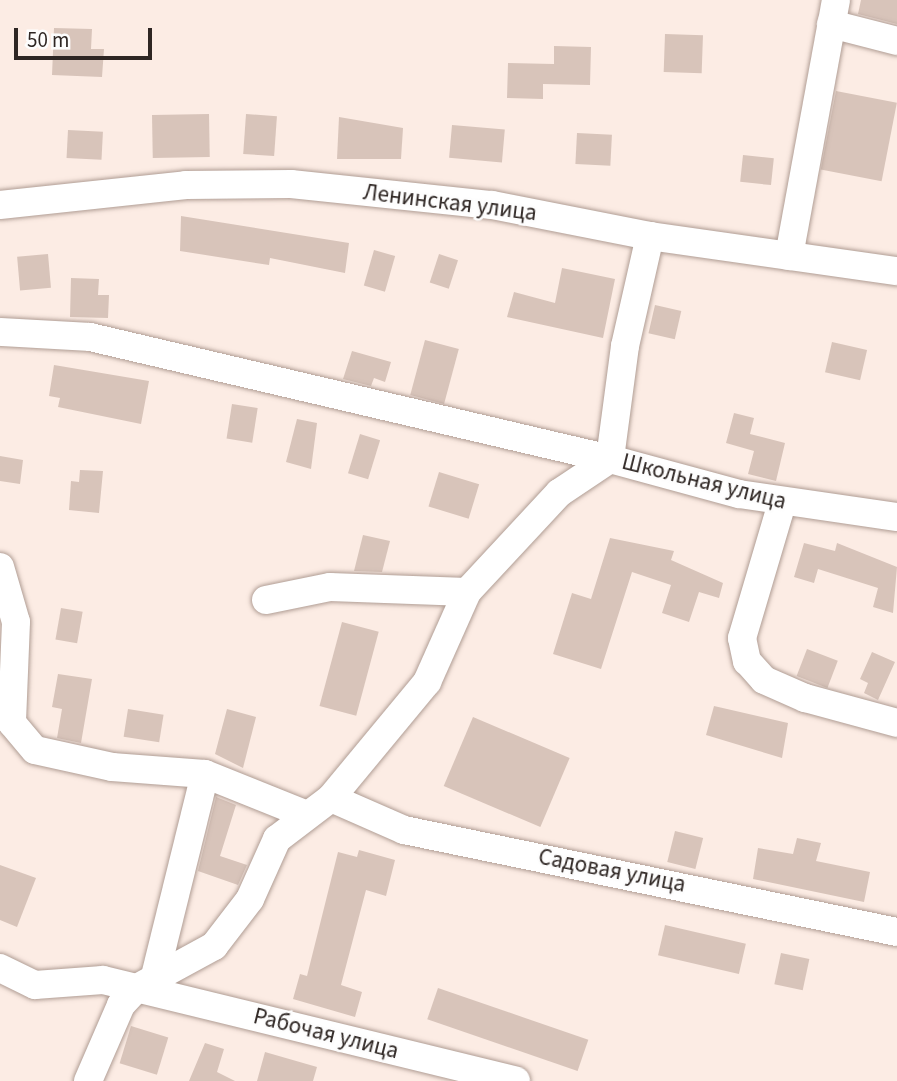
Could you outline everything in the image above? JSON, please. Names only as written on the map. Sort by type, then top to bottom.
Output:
[{"type":"street","points":[[789,256],[834,12],[897,41]]},
{"type":"street","name":"Ленинская улица","points":[[0,205],[186,186],[291,184],[492,205],[650,236],[897,271]]},
{"type":"street","name":"Школьная улица","points":[[650,236],[625,346],[610,458],[782,503],[897,517]]},
{"type":"street","points":[[0,332],[90,337],[610,458]]},
{"type":"street","points":[[88,1081],[121,1005],[146,984],[214,946],[250,899],[277,839],[331,798],[427,682],[467,592],[559,492],[610,458]]},
{"type":"street","points":[[782,503],[742,638],[747,661],[764,680],[806,698],[897,723]]},
{"type":"street","points":[[0,567],[16,622],[10,702],[20,737],[35,750],[66,758],[205,775],[307,815]]},
{"type":"street","points":[[266,600],[330,587],[467,592]]},
{"type":"street","points":[[146,984],[205,775]]},
{"type":"street","name":"Садовая улица","points":[[331,798],[404,831],[897,932]]},
{"type":"street","name":"Рабочая улица","points":[[0,968],[35,985],[103,979],[146,984],[516,1081]]},
{"type":"building","points":[[861,0],[897,0],[897,24],[858,14]]},
{"type":"building","points":[[54,28],[92,29],[91,49],[104,49],[102,77],[52,75]]},
{"type":"building","points":[[665,34],[703,35],[702,73],[664,72]]},
{"type":"building","points":[[554,46],[591,47],[590,85],[543,84],[543,99],[507,98],[508,63],[554,64]]},
{"type":"building","points":[[836,91],[897,103],[882,181],[821,170]]},
{"type":"building","points":[[209,114],[210,157],[153,158],[152,115]]},
{"type":"building","points":[[246,114],[277,116],[274,156],[243,154]]},
{"type":"building","points":[[339,117],[403,128],[401,159],[337,159]]},
{"type":"building","points":[[452,125],[505,130],[502,162],[449,158]]},
{"type":"building","points":[[68,130],[103,132],[101,160],[67,158]]},
{"type":"building","points":[[577,133],[612,135],[610,166],[575,164]]},
{"type":"building","points":[[743,155],[774,158],[771,185],[740,182]]},
{"type":"building","points":[[181,216],[349,243],[345,273],[270,258],[269,265],[180,251]]},
{"type":"building","points":[[374,250],[395,256],[385,292],[364,286]]},
{"type":"building","points":[[48,254],[51,288],[20,291],[17,257]]},
{"type":"building","points":[[439,254],[458,260],[449,289],[430,283]]},
{"type":"building","points":[[562,268],[615,279],[603,338],[507,317],[514,292],[555,303]]},
{"type":"building","points":[[71,278],[99,279],[98,295],[109,295],[108,318],[70,317]]},
{"type":"building","points":[[655,305],[681,311],[675,339],[648,333]]},
{"type":"building","points":[[425,340],[459,349],[444,404],[410,395]]},
{"type":"building","points":[[832,342],[867,350],[860,380],[825,372]]},
{"type":"building","points":[[352,351],[391,362],[385,382],[374,378],[371,386],[343,379]]},
{"type":"building","points":[[54,365],[149,381],[141,424],[58,407],[60,398],[49,396]]},
{"type":"building","points":[[232,404],[258,408],[252,443],[227,439]]},
{"type":"building","points":[[734,413],[754,418],[750,434],[785,443],[776,481],[748,474],[754,451],[726,443]]},
{"type":"building","points":[[297,419],[317,423],[311,469],[286,462]]},
{"type":"building","points":[[360,434],[380,440],[368,479],[348,473]]},
{"type":"building","points":[[0,456],[23,460],[20,484],[0,481]]},
{"type":"building","points":[[80,470],[103,471],[99,513],[69,510],[71,481],[79,482]]},
{"type":"building","points":[[439,472],[479,484],[469,519],[428,506]]},
{"type":"building","points":[[363,535],[390,541],[382,572],[354,571]]},
{"type":"building","points":[[610,538],[674,551],[671,560],[723,583],[719,598],[699,592],[689,622],[662,613],[671,585],[632,572],[601,669],[553,654],[572,593],[591,599]]},
{"type":"building","points":[[804,543],[835,551],[837,543],[897,567],[893,613],[873,607],[878,588],[818,569],[814,583],[794,577]]},
{"type":"building","points":[[61,608],[83,612],[77,643],[55,640]]},
{"type":"building","points":[[342,622],[379,632],[356,716],[319,706]]},
{"type":"building","points":[[807,649],[838,661],[827,688],[797,676]]},
{"type":"building","points":[[872,652],[895,662],[878,700],[864,693],[868,683],[860,679]]},
{"type":"building","points":[[58,674],[92,679],[81,743],[57,738],[62,709],[52,707]]},
{"type":"building","points":[[714,706],[788,723],[782,758],[706,735]]},
{"type":"building","points":[[128,709],[164,715],[159,742],[124,737]]},
{"type":"building","points":[[227,709],[256,717],[243,768],[215,754]]},
{"type":"building","points":[[473,717],[570,758],[540,827],[444,786]]},
{"type":"building","points":[[216,797],[236,805],[220,856],[247,865],[238,885],[198,871]]},
{"type":"building","points":[[675,831],[703,838],[695,869],[667,862]]},
{"type":"building","points":[[797,838],[821,843],[816,861],[870,872],[864,902],[753,879],[758,848],[793,854]]},
{"type":"building","points":[[359,850],[395,860],[386,896],[366,890],[341,985],[362,992],[355,1017],[293,999],[300,974],[307,976],[338,852],[357,857]]},
{"type":"building","points":[[0,865],[36,878],[17,927],[0,920]]},
{"type":"building","points":[[665,925],[746,944],[739,974],[658,955]]},
{"type":"building","points":[[781,953],[809,959],[803,990],[774,984]]},
{"type":"building","points":[[438,988],[588,1040],[578,1071],[427,1019]]},
{"type":"building","points":[[131,1026],[168,1037],[157,1075],[120,1063]]},
{"type":"building","points":[[205,1043],[224,1049],[217,1072],[235,1081],[189,1081]]},
{"type":"building","points":[[265,1052],[317,1067],[313,1081],[257,1081]]}]
